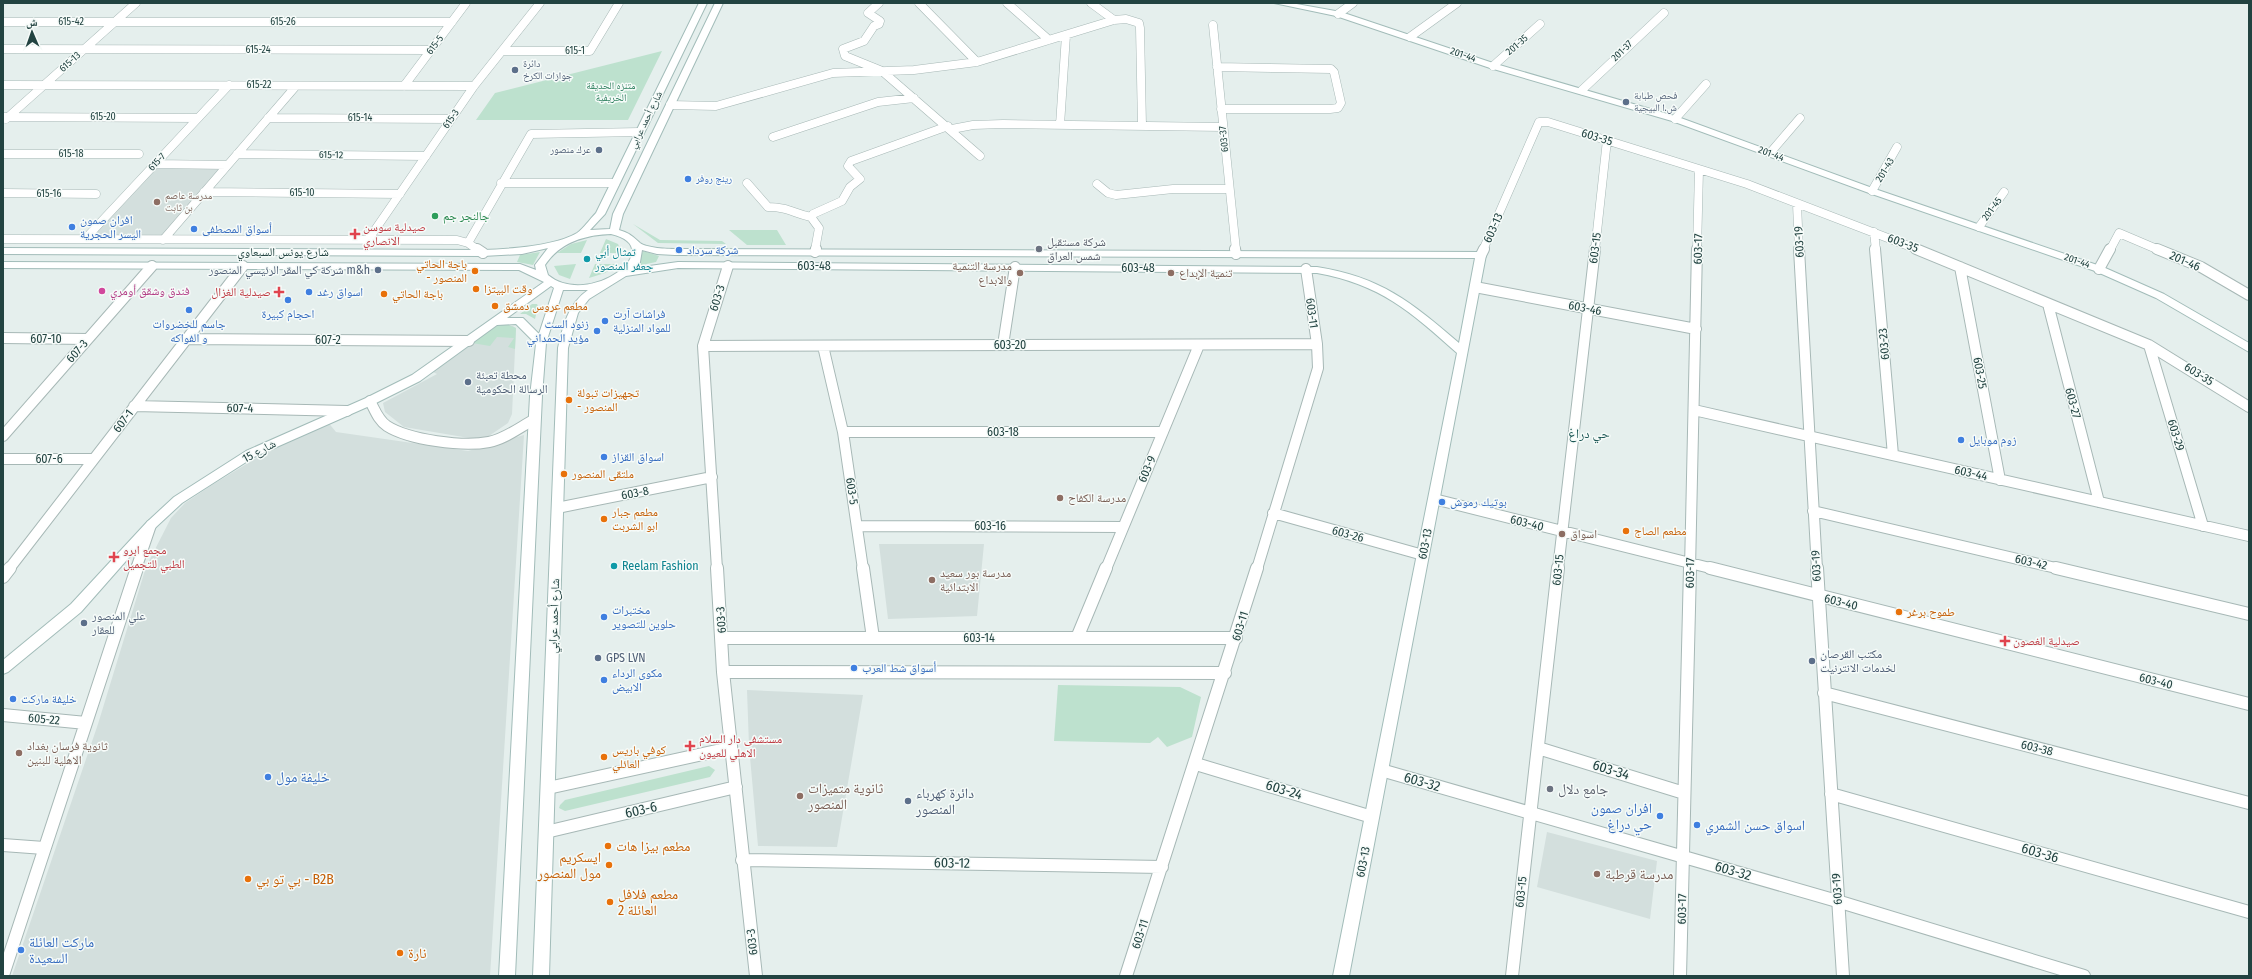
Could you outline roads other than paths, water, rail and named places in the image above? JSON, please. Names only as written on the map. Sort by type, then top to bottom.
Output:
[{"type":"street","name":"615-13","points":[[5,119],[136,3]]},
{"type":"street","name":"615-5","points":[[404,86],[466,3]]},
{"type":"street","name":"615-3","points":[[368,240],[474,86],[504,51],[540,3]]},
{"type":"street","name":"615-1","points":[[504,51],[590,51],[619,3]]},
{"type":"street","name":"شارع أحمد عرابي","points":[[582,234],[600,214],[703,3]]},
{"type":"street","name":"شارع أحمد عرابي","points":[[614,232],[618,214],[719,3]]},
{"type":"street","points":[[879,3],[868,13],[880,21],[879,24],[874,26],[864,40],[842,49],[845,56],[882,70],[950,128],[980,156]]},
{"type":"street","points":[[919,3],[977,62]]},
{"type":"street","points":[[1007,3],[1049,40]]},
{"type":"street","points":[[1091,3],[1114,20]]},
{"type":"street","name":"201-44","points":[[1278,3],[1338,14],[1493,66],[1582,90],[1674,118],[1872,191],[2099,269],[2160,296],[2249,348]]},
{"type":"street","points":[[1338,14],[1353,3]]},
{"type":"street","points":[[1410,37],[1457,3]]},
{"type":"street","name":"201-37","points":[[1582,90],[1664,13]]},
{"type":"street","points":[[670,105],[716,106],[832,73],[914,70],[977,62],[1114,20],[1131,20],[1140,25],[1142,126]]},
{"type":"street","name":"615-42","points":[[3,22],[114,22]]},
{"type":"street","name":"615-26","points":[[114,22],[452,22]]},
{"type":"street","name":"201-35","points":[[1493,66],[1540,24]]},
{"type":"street","name":"603-37","points":[[1213,25],[1236,254]]},
{"type":"street","points":[[1060,125],[1066,35]]},
{"type":"street","name":"615-24","points":[[3,49],[431,50]]},
{"type":"street","points":[[1217,67],[1330,69],[1334,72],[1341,103],[1338,108],[1330,109],[1221,109]]},
{"type":"street","points":[[1674,118],[1706,84]]},
{"type":"street","name":"615-22","points":[[3,85],[474,86]]},
{"type":"street","name":"615-7","points":[[85,239],[228,85]]},
{"type":"street","points":[[163,240],[296,86]]},
{"type":"street","points":[[773,137],[878,102],[914,98]]},
{"type":"street","name":"615-20","points":[[5,119],[198,118]]},
{"type":"street","name":"615-14","points":[[268,118],[451,119]]},
{"type":"street","points":[[1770,153],[1800,118]]},
{"type":"street","name":"603-35","points":[[1539,122],[1548,122],[1747,184],[1874,232],[2149,345],[2177,360],[2249,407]]},
{"type":"street","name":"603-13","points":[[1341,976],[1481,254],[1539,122]]},
{"type":"street","points":[[811,217],[813,214],[842,201],[850,188],[859,181],[860,179],[848,166],[851,161],[950,128],[987,124],[1223,127]]},
{"type":"street","points":[[468,242],[531,134],[640,132]]},
{"type":"street","name":"603-15","points":[[1512,976],[1607,140]]},
{"type":"street","name":"201-43","points":[[1872,191],[1897,147]]},
{"type":"street","name":"615-18","points":[[3,154],[139,154]]},
{"type":"street","name":"615-12","points":[[237,154],[426,156]]},
{"type":"street","points":[[155,164],[228,165]]},
{"type":"street","name":"603-17","points":[[1680,976],[1700,170]]},
{"type":"street","points":[[501,184],[615,183]]},
{"type":"street","points":[[747,183],[768,208],[784,207],[801,215],[811,217],[819,228],[815,252]]},
{"type":"street","points":[[1097,184],[1108,193],[1116,195],[1173,189],[1229,189]]},
{"type":"street","name":"615-10","points":[[204,192],[400,194]]},
{"type":"street","name":"201-45","points":[[1979,227],[2004,192]]},
{"type":"street","name":"615-16","points":[[3,193],[96,194]]},
{"type":"street","name":"603-19","points":[[1797,204],[1808,436],[1843,976]]},
{"type":"street","name":"شارع يونس السبعاوي","points":[[3,251],[483,253],[532,250],[582,234],[598,231],[614,232]]},
{"type":"street","points":[[614,232],[628,237],[636,245],[638,252],[636,259],[618,277]]},
{"type":"street","name":"603-23","points":[[1874,232],[1893,455]]},
{"type":"street","name":"201-46","points":[[2099,269],[2119,233],[2201,268],[2249,295]]},
{"type":"street","points":[[3,239],[457,240],[468,242],[483,253]]},
{"type":"street","points":[[506,976],[535,419],[541,343],[551,282],[540,265],[547,252],[562,241]]},
{"type":"street","name":"603-48","points":[[636,245],[666,252],[1481,254]]},
{"type":"street","points":[[973,267],[974,253]]},
{"type":"street","points":[[1272,254],[1275,269]]},
{"type":"street","name":"شارع يونس السبعاوي","points":[[3,265],[520,268],[551,282],[587,288],[618,277]]},
{"type":"street","name":"607-3","points":[[3,436],[152,266]]},
{"type":"street","name":"607-1","points":[[3,577],[243,266]]},
{"type":"street","name":"603-48","points":[[618,277],[664,266],[1306,269],[1340,273],[1362,279],[1382,288],[1415,311],[1462,352]]},
{"type":"street","name":"603-3","points":[[728,266],[703,346],[723,672],[730,748],[736,787],[742,860],[756,976]]},
{"type":"street","name":"603-25","points":[[1960,267],[2000,480]]},
{"type":"street","points":[[1003,345],[1015,268]]},
{"type":"street","name":"603-11","points":[[1126,976],[1225,673],[1318,368],[1306,269]]},
{"type":"street","name":"شارع أحمد عرابي","points":[[541,976],[563,348],[568,326],[580,302],[586,296],[618,277]]},
{"type":"street","name":"شارع 15","points":[[3,668],[76,608],[151,525],[178,500],[250,454],[370,401],[416,378],[493,325],[551,282]]},
{"type":"street","name":"603-46","points":[[1475,287],[1696,329]]},
{"type":"street","name":"603-27","points":[[2048,304],[2099,502]]},
{"type":"street","points":[[493,325],[510,319],[518,320],[541,343]]},
{"type":"street","name":"607-10","points":[[3,338],[88,339]]},
{"type":"street","name":"607-2","points":[[188,339],[469,341]]},
{"type":"street","name":"603-20","points":[[703,346],[1316,344]]},
{"type":"street","name":"603-9","points":[[1077,638],[1199,345]]},
{"type":"street","name":"603-29","points":[[2149,345],[2203,526]]},
{"type":"street","name":"603-5","points":[[823,346],[843,432],[858,526],[873,638]]},
{"type":"street","points":[[370,401],[381,422],[392,429],[409,435],[471,444],[497,439],[535,419]]},
{"type":"street","name":"607-4","points":[[134,406],[347,411]]},
{"type":"street","name":"603-44","points":[[1694,410],[2249,536]]},
{"type":"street","name":"603-18","points":[[843,432],[1163,432]]},
{"type":"street","name":"607-6","points":[[3,459],[94,459]]},
{"type":"street","name":"603-8","points":[[557,508],[712,477]]},
{"type":"street","name":"603-40","points":[[1434,499],[2249,704]]},
{"type":"street","name":"603-42","points":[[1813,511],[2249,614]]},
{"type":"street","name":"603-26","points":[[1274,513],[1423,555]]},
{"type":"street","points":[[3,975],[151,525]]},
{"type":"street","name":"603-16","points":[[858,526],[1122,527]]},
{"type":"street","name":"603-14","points":[[722,638],[1236,638]]},
{"type":"street","points":[[723,672],[1225,673]]},
{"type":"street","name":"603-38","points":[[1824,693],[2249,803]]},
{"type":"street","name":"605-22","points":[[3,715],[86,723]]},
{"type":"street","points":[[548,788],[730,748]]},
{"type":"street","name":"603-34","points":[[1538,748],[1684,793]]},
{"type":"street","name":"603-24","points":[[1196,764],[1372,817]]},
{"type":"street","name":"603-32","points":[[1381,770],[1837,901],[2084,976]]},
{"type":"street","name":"603-6","points":[[546,832],[736,787]]},
{"type":"street","name":"603-36","points":[[1831,794],[2249,912]]},
{"type":"street","points":[[3,845],[44,848]]},
{"type":"street","name":"603-12","points":[[742,860],[1162,867]]},
{"type":"place","name":"دائرة جوازات الكرخ","points":[[515,70]]},
{"type":"place","name":"فحص طبابة ش.ا البيجية","points":[[1626,102]]},
{"type":"place","name":"عرك منصور","points":[[599,150]]},
{"type":"place","name":"رينج روفر","points":[[688,179]]},
{"type":"place","name":"مدرسة عاصم بن ثابت","points":[[157,202]]},
{"type":"place","name":"جالنجر جم","points":[[435,216]]},
{"type":"place","name":"افران صمون اليسر الحجرية","points":[[72,227]]},
{"type":"place","name":"أسواق المصطفى","points":[[194,229]]},
{"type":"place","name":"صيدلية سوسن الانصاري","points":[[355,234]]},
{"type":"place","name":"شركة مستقبل شمس العراق","points":[[1039,249]]},
{"type":"place","name":"شركة سرداد","points":[[679,250]]},
{"type":"place","name":"تمثال أبي جعفر المنصور","points":[[587,259]]},
{"type":"place","name":"شركة كي المقر الرئيسي المنصور m&h","points":[[378,270]]},
{"type":"place","name":"باجة الحاتي - المنصور","points":[[475,271]]},
{"type":"place","name":"مدرسة التنمية والابداع","points":[[1020,273]]},
{"type":"place","name":"تنمية الإبداع","points":[[1171,273]]},
{"type":"place","name":"وقت البيتزا","points":[[476,289]]},
{"type":"place","name":"فندق وشقق أومري","points":[[102,291]]},
{"type":"place","name":"صيدلية الغزال","points":[[279,292]]},
{"type":"place","name":"اسواق رغد","points":[[309,292]]},
{"type":"place","name":"باجة الحاتي","points":[[384,294]]},
{"type":"place","name":"احجام كبيرة","points":[[288,300]]},
{"type":"place","name":"مطعم عروس دمشق","points":[[495,306]]},
{"type":"place","name":"جاسم للخضروات و الفواكه","points":[[189,310]]},
{"type":"place","name":"فراشات آرت للمواد المنزلية","points":[[605,321]]},
{"type":"place","name":"زنود الست مؤيد الحمداني","points":[[597,331]]},
{"type":"place","name":"محطة تعبئة الرسالة الحكومية","points":[[468,382]]},
{"type":"place","name":"تجهيزات تبولة - المنصور","points":[[569,400]]},
{"type":"place","name":"زوم موبايل","points":[[1961,440]]},
{"type":"place","name":"اسواق القزاز","points":[[604,457]]},
{"type":"place","name":"ملتقى المنصور","points":[[564,474]]},
{"type":"place","name":"مدرسة الكفاح","points":[[1060,498]]},
{"type":"place","name":"بوتيك رموش","points":[[1442,502]]},
{"type":"place","name":"مطعم جبار ابو الشربت","points":[[604,519]]},
{"type":"place","name":"مطعم الصاج","points":[[1626,531]]},
{"type":"place","name":"اسواق","points":[[1562,534]]},
{"type":"place","name":"مجمع ابرو الطبي للتجميل","points":[[114,557]]},
{"type":"place","name":"Reelam Fashion","points":[[614,566]]},
{"type":"place","name":"مدرسة بور سعيد الابتدائية","points":[[932,580]]},
{"type":"place","name":"طموح برغر","points":[[1899,612]]},
{"type":"place","name":"مختبرات حلوين للتصوير","points":[[604,617]]},
{"type":"place","name":"علي المنصور للعقار","points":[[84,623]]},
{"type":"place","name":"صيدلية الغصون","points":[[2005,641]]},
{"type":"place","name":"GPS LVN","points":[[598,658]]},
{"type":"place","name":"مكتب القرصان لخدمات الانترنيت","points":[[1812,661]]},
{"type":"place","name":"أسواق شط العرب","points":[[854,668]]},
{"type":"place","name":"مكوى الرداء الابيض","points":[[604,680]]},
{"type":"place","name":"خليفة ماركت","points":[[13,699]]},
{"type":"place","name":"مستشفى دار السلام الاهلي للعيون","points":[[690,746]]},
{"type":"place","name":"ثانوية فرسان بغداد الاهلية للبنين","points":[[19,753]]},
{"type":"place","name":"كوفي باريس العائلي","points":[[604,757]]},
{"type":"place","name":"خليفة مول","points":[[268,777]]},
{"type":"place","name":"جامع دلال","points":[[1550,789]]},
{"type":"place","name":"ثانوية متميزات المنصور","points":[[800,796]]},
{"type":"place","name":"دائرة كهرباء المنصور","points":[[908,801]]},
{"type":"place","name":"افران صمون حي دراغ","points":[[1660,816]]},
{"type":"place","name":"اسواق حسن الشمري","points":[[1697,825]]},
{"type":"place","name":"مطعم بيزا هات","points":[[608,846]]},
{"type":"place","name":"ايسكريم مول المنصور","points":[[609,865]]},
{"type":"place","name":"مدرسة قرطبة","points":[[1597,874]]},
{"type":"place","name":"بي تو بي - B2B","points":[[248,879]]},
{"type":"place","name":"مطعم فلافل العائلة 2","points":[[610,902]]},
{"type":"place","name":"ماركت العائلة السعيدة","points":[[21,950]]},
{"type":"place","name":"نارة","points":[[400,953]]},
{"type":"district","name":"حي دراغ","points":[[1589,433]]},
{"type":"park label","name":"متنزه الحديقة الخريفية","points":[[611,92]]}]
